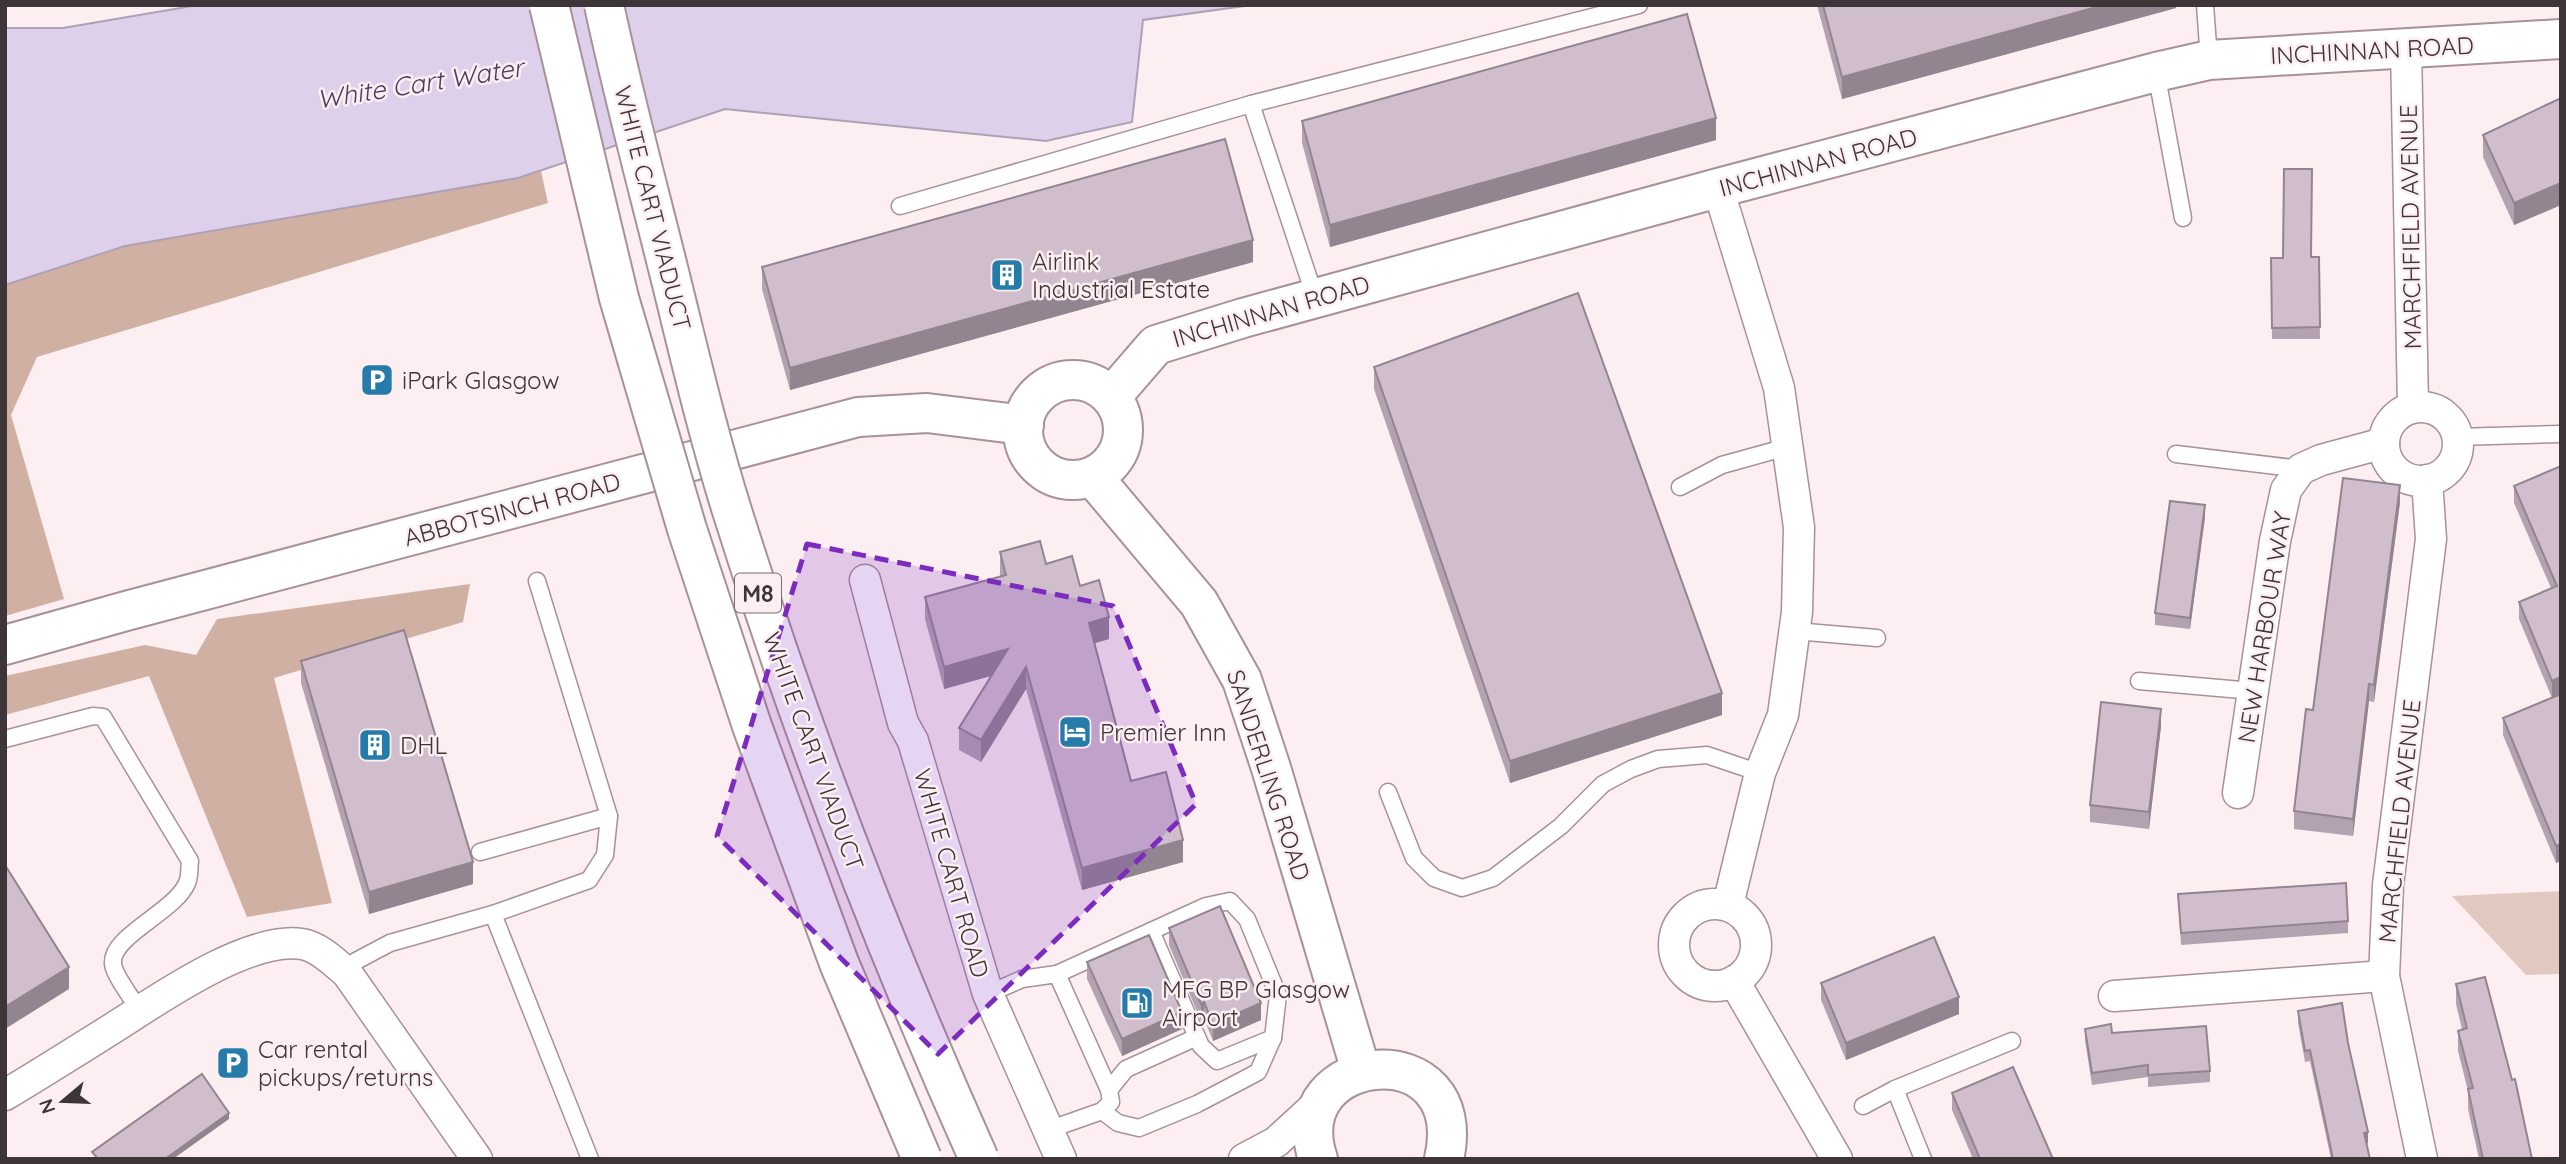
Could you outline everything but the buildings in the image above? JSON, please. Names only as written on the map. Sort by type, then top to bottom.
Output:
[{"type":"main road","name":"WHITE CART VIADUCT","points":[[549,5],[619,298],[691,542],[752,726],[839,963],[922,1159]]},
{"type":"main road","name":"WHITE CART VIADUCT","points":[[604,5],[702,409],[740,538],[785,676],[865,891],[979,1159]]},
{"type":"main road","name":"INCHINNAN ROAD","points":[[1111,397],[1156,345],[1315,297],[2156,72],[2210,60],[2561,39]]},
{"type":"main road","points":[[1074,380],[1091,383],[1111,397],[1120,412],[1124,429],[1123,441],[1116,457],[1093,477],[1076,481],[1056,478],[1041,469],[1030,455],[1024,438],[1024,425],[1028,408],[1039,394],[1057,383],[1074,380]]},
{"type":"main road","name":"ABBOTSINCH ROAD","points":[[5,645],[858,417],[927,413],[1024,425]]},
{"type":"main road","name":"SANDERLING ROAD","points":[[1093,477],[1199,603],[1242,680],[1271,768],[1360,1071]]},
{"type":"main road","points":[[1318,1159],[1314,1140],[1315,1124],[1326,1097],[1345,1078],[1360,1071],[1377,1068],[1399,1070],[1416,1077],[1430,1089],[1441,1105],[1447,1123],[1448,1141],[1444,1159]]},
{"type":"street","name":"MARCHFIELD AVENUE","points":[[2406,47],[2413,407]]},
{"type":"street","points":[[1718,188],[1779,388],[1799,527],[1795,631],[1783,715],[1760,772],[1728,905]]},
{"type":"street","points":[[2413,407],[2436,410],[2454,426],[2458,449],[2448,470],[2438,477],[2414,480],[2402,476],[2386,456],[2384,443],[2392,420],[2413,407]]},
{"type":"street","points":[[2301,469],[2321,460],[2384,443]]},
{"type":"street","name":"NEW HARBOUR WAY","points":[[2238,793],[2274,541],[2286,490],[2301,469]]},
{"type":"street","name":"MARCHFIELD AVENUE","points":[[2422,1159],[2384,976],[2388,885],[2431,539],[2427,480]]},
{"type":"street","name":"WHITE CART ROAD","points":[[865,580],[904,723],[914,741],[988,994],[1061,1159]]},
{"type":"street","points":[[1713,903],[1728,905],[1741,913],[1756,937],[1751,965],[1734,981],[1720,986],[1705,985],[1693,980],[1677,961],[1674,936],[1679,923],[1688,913],[1700,906],[1713,903]]},
{"type":"street","points":[[5,1095],[200,975],[257,950],[283,944],[304,944],[326,955],[347,972],[477,1159]]},
{"type":"street","points":[[2114,996],[2384,976]]},
{"type":"street","points":[[1734,981],[1837,1159]]},
{"type":"street","points":[[1244,1159],[1276,1142],[1326,1097]]},
{"type":"lane","points":[[900,206],[1251,104],[1639,5]]},
{"type":"lane","points":[[2205,5],[2210,60]]},
{"type":"lane","points":[[2156,72],[2183,218]]},
{"type":"lane","points":[[1251,104],[1315,297]]},
{"type":"lane","points":[[2457,437],[2561,434]]},
{"type":"lane","points":[[1680,487],[1722,465],[1787,447]]},
{"type":"lane","points":[[2176,454],[2301,469]]},
{"type":"lane","points":[[347,972],[356,961],[390,943],[494,914],[589,880],[604,855],[609,816],[537,581]]},
{"type":"lane","points":[[1795,631],[1877,638]]},
{"type":"lane","points":[[2139,681],[2253,691]]},
{"type":"lane","points":[[5,739],[93,716],[103,717],[190,861],[187,883],[165,910],[115,950],[113,966],[140,1011]]},
{"type":"lane","points":[[1388,792],[1414,858],[1434,878],[1462,888],[1493,878],[1561,826],[1603,784],[1631,768],[1658,758],[1707,755],[1760,772]]},
{"type":"lane","points":[[480,852],[609,816]]},
{"type":"lane","points":[[988,994],[1022,979],[1057,974],[1206,906],[1230,901],[1247,919],[1278,995],[1273,1038],[1258,1072],[1197,1104],[1139,1128],[1118,1122],[1102,1111]]},
{"type":"lane","points":[[494,914],[590,1159]]},
{"type":"lane","points":[[1151,931],[1199,1042],[1217,1061],[1273,1038]]},
{"type":"lane","points":[[1048,1130],[1102,1111],[1111,1102],[1109,1090],[1057,974]]},
{"type":"lane","points":[[1863,1106],[1895,1089],[2012,1041]]},
{"type":"lane","points":[[1109,1090],[1126,1069],[1199,1042]]},
{"type":"lane","points":[[1895,1089],[1923,1159]]},
{"type":"highlighted area","points":[[807,544],[1113,606],[1196,804],[938,1054],[717,836]]},
{"type":"shaded area","points":[[541,171],[548,203],[37,357],[11,415],[64,599],[5,616],[5,285],[125,246],[518,178]]},
{"type":"shaded area","points":[[470,584],[463,622],[274,678],[332,903],[247,917],[149,676],[5,715],[5,676],[145,645],[196,655],[217,619]]},
{"type":"shaded area","points":[[2561,891],[2561,974],[2526,975],[2452,896]]},
{"type":"water","name":"White Cart Water","points":[[198,5],[1252,5],[1143,20],[1132,122],[1046,141],[725,109],[518,178],[125,246],[5,285],[5,28],[63,28]]},
{"type":"place","name":"Airlink Industrial Estate","points":[[1007,275]]},
{"type":"place","name":"iPark Glasgow","points":[[377,380]]},
{"type":"place","name":"Premier Inn","points":[[1075,732]]},
{"type":"place","name":"DHL","points":[[375,745]]},
{"type":"place","name":"MFG BP Glasgow Airport","points":[[1137,1003]]},
{"type":"place","name":"Car rental pickups/returns","points":[[233,1063]]}]
